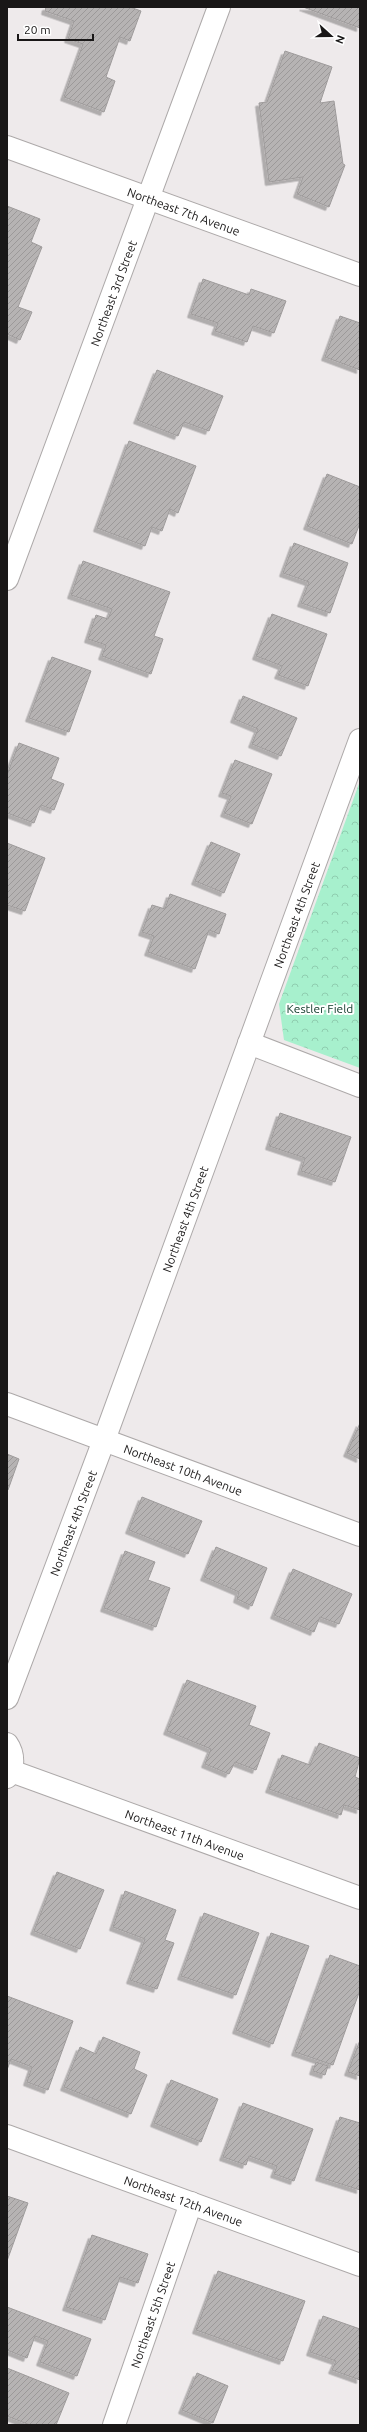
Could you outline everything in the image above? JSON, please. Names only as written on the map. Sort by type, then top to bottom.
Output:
[{"type":"street","name":"Northeast 3rd Street","points":[[7,579],[218,7]]},
{"type":"street","name":"Northeast 7th Avenue","points":[[7,147],[360,275]]},
{"type":"street","name":"Northeast 4th Street","points":[[7,1698],[104,1440],[360,740]]},
{"type":"street","points":[[249,1043],[360,1086]]},
{"type":"street","name":"Northeast 10th Avenue","points":[[7,1404],[360,1535]]},
{"type":"street","points":[[7,1744],[12,1756],[9,1774]]},
{"type":"street","name":"Northeast 11th Avenue","points":[[9,1774],[360,1898]]},
{"type":"street","name":"Northeast 12th Avenue","points":[[7,2136],[360,2265]]},
{"type":"street","name":"Northeast 5th Street","points":[[114,2425],[191,2203]]},
{"type":"green space","name":"Kestler Field","points":[[360,781],[360,1068],[284,1040],[279,1004]]},
{"type":"building","points":[[46,7],[130,7],[141,11],[130,41],[120,37],[106,77],[115,81],[104,112],[64,97],[83,44],[68,39],[74,21],[45,11]]},
{"type":"building","points":[[303,7],[360,7],[360,28]]},
{"type":"building","points":[[285,51],[332,67],[320,103],[334,101],[343,164],[345,165],[329,207],[297,194],[303,177],[269,182],[259,103],[267,102]]},
{"type":"building","points":[[7,206],[40,219],[31,242],[42,247],[18,307],[32,312],[20,340],[7,334]]},
{"type":"building","points":[[203,279],[249,295],[251,289],[286,301],[274,333],[253,326],[247,342],[215,331],[218,323],[191,314]]},
{"type":"building","points":[[340,316],[360,323],[360,370],[325,357]]},
{"type":"building","points":[[157,370],[223,396],[209,431],[184,422],[178,436],[137,420]]},
{"type":"building","points":[[129,441],[196,466],[178,513],[170,509],[162,531],[152,527],[145,546],[97,528]]},
{"type":"building","points":[[327,474],[360,487],[360,523],[352,544],[307,526]]},
{"type":"building","points":[[294,543],[348,563],[330,613],[301,603],[309,582],[283,573]]},
{"type":"building","points":[[83,561],[170,592],[154,636],[163,639],[151,674],[102,656],[106,645],[88,639],[96,615],[108,619],[112,609],[71,595]]},
{"type":"building","points":[[272,614],[327,634],[308,686],[278,675],[282,666],[256,656]]},
{"type":"building","points":[[52,657],[91,671],[69,732],[29,718]]},
{"type":"building","points":[[243,696],[297,718],[281,756],[252,744],[258,729],[234,719]]},
{"type":"building","points":[[19,743],[59,758],[51,779],[64,784],[54,810],[41,805],[34,823],[7,813],[7,775]]},
{"type":"building","points":[[235,760],[272,774],[252,824],[224,813],[231,796],[222,793]]},
{"type":"building","points":[[211,842],[240,854],[224,893],[195,881]]},
{"type":"building","points":[[7,843],[45,858],[25,911],[7,905]]},
{"type":"building","points":[[170,894],[226,914],[219,934],[209,930],[195,969],[148,952],[154,936],[142,932],[152,905],[165,909]]},
{"type":"building","points":[[280,1113],[351,1137],[335,1182],[301,1171],[305,1158],[269,1146]]},
{"type":"building","points":[[360,1423],[360,1459],[347,1453]]},
{"type":"building","points":[[7,1454],[19,1459],[8,1490],[7,1490]]},
{"type":"building","points":[[142,1497],[202,1521],[188,1554],[129,1530]]},
{"type":"building","points":[[216,1547],[267,1568],[252,1606],[237,1599],[239,1592],[204,1577]]},
{"type":"building","points":[[125,1551],[155,1562],[148,1580],[170,1588],[156,1627],[104,1608]]},
{"type":"building","points":[[293,1569],[352,1594],[339,1624],[320,1617],[314,1632],[274,1615]]},
{"type":"building","points":[[187,1680],[256,1706],[249,1725],[270,1733],[256,1770],[235,1762],[229,1774],[205,1764],[211,1749],[167,1731]]},
{"type":"building","points":[[319,1743],[360,1758],[355,1777],[360,1779],[360,1810],[344,1805],[341,1815],[269,1789],[282,1755],[310,1765]]},
{"type":"building","points":[[57,1872],[104,1890],[80,1949],[34,1931]]},
{"type":"building","points":[[125,1891],[176,1910],[165,1940],[174,1943],[157,1989],[130,1980],[145,1939],[113,1927]]},
{"type":"building","points":[[204,1913],[259,1933],[236,1995],[181,1976]]},
{"type":"building","points":[[271,1933],[309,1946],[273,2044],[236,2030]]},
{"type":"building","points":[[330,1955],[360,1966],[360,1990],[333,2065],[295,2052]]},
{"type":"building","points":[[7,1996],[73,2021],[48,2090],[27,2082],[32,2067],[11,2059],[7,2070]]},
{"type":"building","points":[[103,2037],[140,2052],[134,2069],[147,2075],[131,2114],[64,2087],[80,2047],[96,2054]]},
{"type":"building","points":[[360,2040],[360,2076],[348,2072]]},
{"type":"building","points":[[316,2062],[328,2066],[325,2075],[313,2071]]},
{"type":"building","points":[[171,2080],[218,2099],[201,2142],[154,2123]]},
{"type":"building","points":[[243,2103],[313,2129],[294,2181],[274,2174],[277,2166],[249,2156],[246,2165],[223,2157]]},
{"type":"building","points":[[340,2117],[360,2123],[360,2190],[319,2177]]},
{"type":"building","points":[[7,2196],[28,2203],[7,2261]]},
{"type":"building","points":[[92,2235],[148,2254],[138,2283],[120,2277],[105,2320],[66,2307]]},
{"type":"building","points":[[218,2271],[305,2301],[283,2361],[196,2330]]},
{"type":"building","points":[[7,2307],[91,2339],[77,2376],[40,2362],[48,2341],[35,2336],[27,2358],[7,2350]]},
{"type":"building","points":[[323,2316],[360,2329],[360,2380],[332,2370],[336,2361],[310,2352]]},
{"type":"building","points":[[7,2368],[69,2393],[56,2425],[30,2425],[7,2416]]},
{"type":"building","points":[[197,2373],[228,2386],[213,2423],[182,2410]]}]
